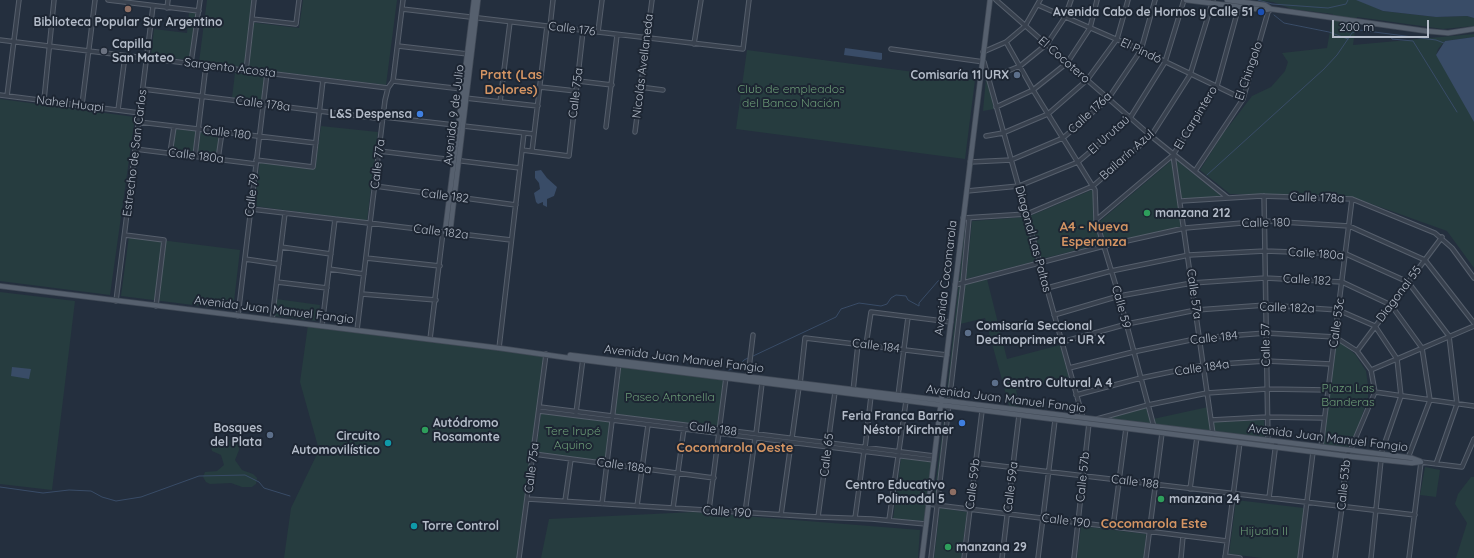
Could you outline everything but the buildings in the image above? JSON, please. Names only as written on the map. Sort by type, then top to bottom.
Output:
[{"type":"main road","name":"Avenida 9 de Julio","points":[[474,0],[474,18]]},
{"type":"main road","name":"Avenida 9 de Julio","points":[[460,125],[465,98],[474,18],[478,0]]},
{"type":"main road","name":"Avenida Cocomarola","points":[[922,558],[950,322],[966,218],[966,191],[990,0]]},
{"type":"main road","points":[[1185,0],[1212,2],[1265,10],[1271,9],[1426,31],[1448,33],[1474,29]]},
{"type":"main road","points":[[1227,0],[1254,1],[1271,9]]},
{"type":"main road","name":"Avenida 9 de Julio","points":[[446,232],[452,196],[460,125],[462,89],[469,54]]},
{"type":"main road","name":"Avenida Juan Manuel Fangio","points":[[0,286],[726,376],[762,383],[898,396],[941,404]]},
{"type":"main road","name":"Avenida Juan Manuel Fangio","points":[[726,376],[748,377],[835,392],[906,401],[1083,421]]},
{"type":"main road","name":"Avenida Juan Manuel Fangio","points":[[949,405],[982,411],[1055,420],[1090,421],[1213,434],[1268,444]]},
{"type":"main road","name":"Avenida Juan Manuel Fangio","points":[[1090,421],[1162,433],[1240,442],[1321,447],[1408,458],[1421,462]]},
{"type":"main road","name":"Avenida Juan Manuel Fangio","points":[[1276,444],[1313,452],[1412,463],[1421,462]]},
{"type":"street","points":[[7,96],[19,0]]},
{"type":"street","points":[[44,100],[54,0]]},
{"type":"street","points":[[82,105],[95,0]]},
{"type":"street","points":[[108,0],[198,11]]},
{"type":"street","points":[[167,8],[168,0]]},
{"type":"street","points":[[191,63],[200,0]]},
{"type":"street","points":[[246,71],[254,0]]},
{"type":"street","points":[[252,19],[296,24],[299,0]]},
{"type":"street","name":"Calle 77a","points":[[357,330],[379,151],[388,88],[393,81],[403,0]]},
{"type":"street","points":[[522,150],[532,152],[548,26],[553,0]]},
{"type":"street","points":[[598,32],[602,0]]},
{"type":"street","name":"Nicolás Avellaneda","points":[[635,132],[652,0]]},
{"type":"street","points":[[694,44],[701,0]]},
{"type":"street","name":"Calle 176","points":[[402,9],[743,50],[749,0]]},
{"type":"street","points":[[996,0],[1025,26]]},
{"type":"street","points":[[983,52],[1006,42],[1025,26],[1040,0]]},
{"type":"street","points":[[988,79],[1020,66],[1047,44],[1065,17],[1071,0]]},
{"type":"street","points":[[996,107],[1033,90],[1067,63],[1090,28],[1097,0]]},
{"type":"street","points":[[986,136],[1003,133],[1048,114],[1087,80],[1117,39],[1128,0]]},
{"type":"street","name":"Calle 176a","points":[[970,162],[1011,160],[1063,138],[1108,99],[1141,50],[1155,0]]},
{"type":"street","name":"El Urutaú","points":[[966,191],[1019,186],[1078,162],[1130,118],[1165,62],[1185,0]]},
{"type":"street","name":"Bailarín Azul","points":[[966,218],[1026,214],[1093,186],[1151,136],[1190,75],[1212,2]]},
{"type":"street","name":"El Pindó","points":[[1038,5],[1141,50],[1190,75],[1243,99]]},
{"type":"street","name":"Estrecho de San Carlos","points":[[116,301],[153,6]]},
{"type":"street","name":"El Carpintero","points":[[1096,220],[1173,155],[1216,86],[1239,6]]},
{"type":"street","name":"El Chingolo","points":[[1194,171],[1243,99],[1268,12],[1271,9]]},
{"type":"street","points":[[500,102],[510,22]]},
{"type":"street","name":"El Cocotero","points":[[1025,26],[1173,155],[1228,198]]},
{"type":"street","name":"Calle 75a","points":[[532,152],[569,156],[584,31]]},
{"type":"street","points":[[606,128],[617,35]]},
{"type":"street","name":"Sargento Acosta","points":[[0,40],[388,88]]},
{"type":"street","points":[[1006,42],[1033,90],[1093,186]]},
{"type":"street","points":[[398,46],[469,54]]},
{"type":"street","points":[[891,49],[982,61]]},
{"type":"street","points":[[118,110],[125,56]]},
{"type":"street","name":"Diagonal Las Paltas","points":[[982,61],[984,62],[1019,186],[1083,421]]},
{"type":"street","points":[[195,156],[206,65]]},
{"type":"street","name":"Calle 79","points":[[238,316],[267,74]]},
{"type":"street","points":[[316,143],[324,80]]},
{"type":"street","points":[[393,81],[462,89]]},
{"type":"street","points":[[578,81],[612,85]]},
{"type":"street","points":[[540,87],[576,91]]},
{"type":"street","points":[[640,87],[663,90]]},
{"type":"street","name":"Calle 178a","points":[[143,89],[384,118]]},
{"type":"street","name":"Nahel Huapi","points":[[0,95],[140,113]]},
{"type":"street","points":[[465,98],[538,106]]},
{"type":"street","points":[[384,118],[534,134]]},
{"type":"street","name":"Calle 180","points":[[139,122],[316,143]]},
{"type":"street","points":[[170,153],[174,127]]},
{"type":"street","points":[[218,159],[222,132]]},
{"type":"street","points":[[499,348],[524,133]]},
{"type":"street","name":"Calle 180a","points":[[135,149],[218,159],[313,167],[316,143]]},
{"type":"street","points":[[379,151],[520,168]]},
{"type":"street","name":"Calle 57a","points":[[1173,155],[1185,228],[1213,434]]},
{"type":"street","name":"Calle 182","points":[[375,186],[516,205]]},
{"type":"street","name":"Calle 59","points":[[1093,186],[1095,190],[1096,220],[1127,324],[1133,352],[1154,428]]},
{"type":"street","name":"Calle 178a","points":[[1181,201],[1264,196],[1352,199],[1435,232],[1442,237],[1474,278]]},
{"type":"street","name":"Calle 57","points":[[1264,196],[1268,444]]},
{"type":"street","name":"Calle 53c","points":[[1321,447],[1352,199]]},
{"type":"street","points":[[251,209],[370,224]]},
{"type":"street","points":[[272,320],[285,213]]},
{"type":"street","points":[[931,558],[963,283],[966,218]]},
{"type":"street","points":[[322,326],[335,219]]},
{"type":"street","name":"Calle 180","points":[[955,285],[1039,262],[1185,228],[1265,221],[1349,226],[1425,260],[1474,323]]},
{"type":"street","name":"Calle 182a","points":[[370,224],[511,240]]},
{"type":"street","points":[[430,339],[446,232]]},
{"type":"street","points":[[125,235],[164,240],[156,306]]},
{"type":"street","name":"Diagonal 55","points":[[1357,351],[1442,237]]},
{"type":"street","points":[[281,247],[331,254]]},
{"type":"street","name":"Calle 180a","points":[[1047,288],[1112,271],[1188,255],[1265,250],[1346,254],[1408,282],[1449,336]]},
{"type":"street","points":[[366,258],[440,266]]},
{"type":"street","points":[[245,259],[279,264]]},
{"type":"street","points":[[329,269],[364,274]]},
{"type":"street","name":"Calle 182","points":[[1054,315],[1119,296],[1192,283],[1265,278],[1342,282],[1391,305],[1422,348],[1430,400],[1408,458]]},
{"type":"street","points":[[277,282],[327,288]]},
{"type":"street","points":[[362,294],[436,300]]},
{"type":"street","name":"Calle 182a","points":[[1062,342],[1127,324],[1196,310],[1266,305],[1338,310],[1375,326]]},
{"type":"street","points":[[866,345],[871,312],[950,322]]},
{"type":"street","points":[[898,396],[908,317]]},
{"type":"street","points":[[1375,326],[1397,359],[1401,396],[1381,454]]},
{"type":"street","points":[[1371,370],[1474,326]]},
{"type":"street","name":"Calle 184","points":[[1069,368],[1133,352],[1200,338],[1266,333],[1335,337],[1357,351]]},
{"type":"street","points":[[748,377],[753,335]]},
{"type":"street","points":[[1436,464],[1457,404],[1449,336]]},
{"type":"street","name":"Calle 184","points":[[799,386],[805,338],[946,355]]},
{"type":"street","points":[[853,391],[858,344]]},
{"type":"street","points":[[1357,351],[1371,370],[1375,392],[1474,406]]},
{"type":"street","name":"Calle 75a","points":[[519,558],[534,454],[546,354]]},
{"type":"street","points":[[576,414],[583,359]]},
{"type":"street","name":"Calle 184a","points":[[1076,395],[1141,378],[1204,365],[1266,361],[1331,364]]},
{"type":"street","points":[[602,504],[619,363]]},
{"type":"street","points":[[709,510],[726,376]]},
{"type":"street","points":[[746,513],[762,383]]},
{"type":"street","points":[[781,515],[799,386]]},
{"type":"street","points":[[1090,421],[1148,405],[1207,393],[1267,389],[1328,390]]},
{"type":"street","name":"Calle 65","points":[[818,517],[835,392]]},
{"type":"street","name":"Calle 53b","points":[[1335,558],[1342,507],[1346,456],[1350,451],[1375,392]]},
{"type":"street","points":[[855,518],[871,396]]},
{"type":"street","points":[[889,520],[906,401]]},
{"type":"street","name":"Calle 188","points":[[539,409],[934,458]]},
{"type":"street","name":"Calle 59b","points":[[964,558],[982,411]]},
{"type":"street","name":"Calle 59a","points":[[1002,558],[1019,415]]},
{"type":"street","points":[[1211,420],[1267,417],[1324,418]]},
{"type":"street","name":"Calle 188","points":[[613,418],[648,425],[684,427]]},
{"type":"street","points":[[1038,558],[1055,420]]},
{"type":"street","name":"Calle 57b","points":[[1074,558],[1090,421]]},
{"type":"street","points":[[637,506],[648,425]]},
{"type":"street","points":[[673,508],[679,473],[684,427]]},
{"type":"street","points":[[1113,527],[1126,428]]},
{"type":"street","points":[[1146,558],[1162,433]]},
{"type":"street","points":[[1190,489],[1197,437]]},
{"type":"street","points":[[1409,558],[1421,462],[1462,467],[1474,439]]},
{"type":"street","points":[[1240,442],[1225,557],[1240,558]]},
{"type":"street","points":[[1269,498],[1276,444]]},
{"type":"street","points":[[1300,558],[1313,452]]},
{"type":"street","name":"Calle 188a","points":[[534,454],[714,478]]},
{"type":"street","points":[[565,501],[571,459]]},
{"type":"street","points":[[1371,558],[1381,460]]},
{"type":"street","name":"Calle 188","points":[[975,463],[1269,498],[1307,504],[1415,515]]},
{"type":"street","name":"Calle 190","points":[[528,499],[746,513],[889,520],[926,524]]},
{"type":"street","name":"Calle 190","points":[[928,504],[1227,541]]},
{"type":"street","points":[[1181,558],[1183,536]]},
{"type":"green space","points":[[207,0],[252,0],[249,22],[299,28],[303,0],[397,0],[386,85],[199,62]]},
{"type":"green space","points":[[1256,0],[1358,0],[1383,11],[1436,17],[1467,16],[1474,18],[1474,26],[1443,29],[1357,17],[1353,45],[1474,34],[1474,37],[1445,41],[1438,49],[1436,56],[1472,53],[1474,58],[1474,268],[1447,231],[1352,197],[1230,194],[1200,170],[1222,135],[1252,96],[1271,87],[1285,71],[1288,62],[1282,53],[1327,48],[1333,14],[1292,9],[1273,2]]},
{"type":"green space","points":[[189,13],[196,13],[190,60],[151,56],[154,29],[187,33]]},
{"type":"green space","name":"Club de empleados del Banco Nación","points":[[747,50],[975,80],[965,159],[736,129]]},
{"type":"green space","points":[[235,73],[265,77],[262,102],[232,98]]},
{"type":"green space","points":[[986,78],[994,109],[983,111]]},
{"type":"green space","points":[[0,99],[135,117],[110,295],[0,281]]},
{"type":"green space","points":[[321,126],[378,132],[367,221],[254,206],[260,161],[315,168]]},
{"type":"green space","points":[[175,129],[196,131],[193,154],[173,151]]},
{"type":"green space","points":[[199,132],[220,134],[217,157],[197,154]]},
{"type":"green space","points":[[1172,160],[1181,228],[1105,243],[1099,222]]},
{"type":"green space","points":[[1176,160],[1221,196],[1181,199]]},
{"type":"green space","points":[[1094,189],[1095,222],[1102,244],[1041,259],[1030,216]]},
{"type":"green space","points":[[1025,217],[1036,261],[966,279],[972,221]]},
{"type":"green space","points":[[965,226],[968,226],[948,401],[946,400]]},
{"type":"green space","points":[[129,236],[240,250],[233,310],[121,296]]},
{"type":"green space","points":[[987,279],[1007,359],[1060,345],[1069,377],[1016,390],[1020,409],[1010,409],[985,318],[960,324],[965,285]]},
{"type":"green space","points":[[0,292],[75,301],[52,490],[0,484]]},
{"type":"green space","points":[[276,299],[320,305],[318,321],[274,316]]},
{"type":"green space","name":"Autódromo Rosamonte","points":[[308,325],[546,354],[520,558],[284,558],[291,508],[319,450],[300,382]]},
{"type":"green space","name":"Plaza Las Banderas","points":[[1336,339],[1355,354],[1366,371],[1368,386],[1368,398],[1350,450],[1322,447]]},
{"type":"green space","name":"Paseo Antonella","points":[[621,367],[725,380],[719,427],[615,414]]},
{"type":"green space","points":[[1146,406],[1151,426],[1096,419]]},
{"type":"green space","points":[[1208,407],[1212,433],[1155,427],[1153,419]]},
{"type":"green space","points":[[945,411],[947,411],[936,503],[933,503]]},
{"type":"green space","name":"Tere Irupé Aquino","points":[[541,413],[610,422],[605,462],[536,453]]},
{"type":"green space","points":[[1264,420],[1265,439],[1214,433],[1212,422]]},
{"type":"green space","points":[[213,440],[230,440],[239,445],[239,450],[235,460],[242,470],[253,474],[257,478],[256,484],[252,487],[242,487],[231,483],[210,484],[206,482],[203,477],[205,472],[217,471],[224,465],[221,455],[212,451],[211,445]]},
{"type":"green space","points":[[901,458],[932,462],[925,521],[893,519]]},
{"type":"green space","points":[[1425,467],[1440,470],[1436,497],[1420,495]]},
{"type":"green space","points":[[1471,477],[1474,477],[1474,558],[1456,558],[1467,523],[1455,504],[1458,494]]},
{"type":"green space","name":"Hijuala II","points":[[1236,500],[1304,508],[1298,558],[1262,558],[1229,554]]},
{"type":"green space","points":[[940,508],[967,512],[961,558],[934,558]]},
{"type":"green space","points":[[694,512],[920,530],[918,558],[541,558],[549,519]]},
{"type":"green space","points":[[1081,526],[1146,534],[1144,558],[1077,558]]},
{"type":"water","points":[[1356,0],[1474,0],[1474,18],[1467,16],[1436,17],[1383,11]]},
{"type":"water","points":[[1474,37],[1474,122],[1436,55],[1445,41]]},
{"type":"water","points":[[845,48],[882,53],[882,59],[844,55]]},
{"type":"water","points":[[541,170],[557,187],[554,196],[547,199],[547,207],[543,205],[543,202],[538,204],[536,202],[534,193],[540,189],[539,183],[535,178],[535,171]]},
{"type":"water","points":[[12,367],[31,369],[29,379],[11,376]]},
{"type":"waterway","points":[[1258,0],[1272,4],[1328,8],[1346,4],[1348,0]]},
{"type":"waterway","points":[[1274,15],[1284,23],[1329,32],[1348,39]]},
{"type":"waterway","points":[[1207,175],[1324,69],[1337,55],[1352,33],[1359,30],[1436,40],[1444,43]]},
{"type":"waterway","points":[[1391,36],[1392,39],[1413,41],[1457,112]]},
{"type":"waterway","points":[[751,357],[836,317],[841,309],[859,303],[881,306],[887,304],[891,298],[896,295],[906,296],[908,300],[919,306],[919,303],[938,281],[949,277]]},
{"type":"waterway","points":[[729,370],[739,366],[748,358]]},
{"type":"waterway","points":[[0,487],[43,493],[69,490],[91,491],[102,497],[116,501],[141,497],[199,476],[245,475],[259,482],[264,488],[290,496]]},
{"type":"place","name":"Biblioteca Popular Sur Argentino","points":[[128,9]]},
{"type":"place","name":"Avenida Cabo de Hornos y Calle 51","points":[[1261,12]]},
{"type":"place","name":"Capilla San Mateo","points":[[104,51]]},
{"type":"place","name":"Comisaría 11 URX","points":[[1017,75]]},
{"type":"place","name":"L&S Despensa","points":[[420,114]]},
{"type":"place","name":"manzana 212","points":[[1147,213]]},
{"type":"place","name":"Comisaría Seccional Decimoprimera - UR X","points":[[968,333]]},
{"type":"place","name":"Centro Cultural A 4","points":[[995,383]]},
{"type":"place","name":"Feria Franca Barrio Néstor Kirchner","points":[[962,423]]},
{"type":"place","name":"Autódromo Rosamonte","points":[[425,430]]},
{"type":"place","name":"Bosques del Plata","points":[[270,435]]},
{"type":"place","name":"Circuito Automovilístico","points":[[388,443]]},
{"type":"place","name":"Centro Educativo Polimodal 5","points":[[953,492]]},
{"type":"place","name":"manzana 24","points":[[1161,499]]},
{"type":"place","name":"Torre Control","points":[[414,526]]},
{"type":"place","name":"manzana 29","points":[[948,547]]},
{"type":"district","name":"Pratt (Las Dolores)","points":[[511,82]]},
{"type":"district","name":"A4 - Nueva Esperanza","points":[[1094,234]]},
{"type":"district","name":"Cocomarola Oeste","points":[[735,448]]},
{"type":"district","name":"Cocomarola Este","points":[[1154,524]]}]
